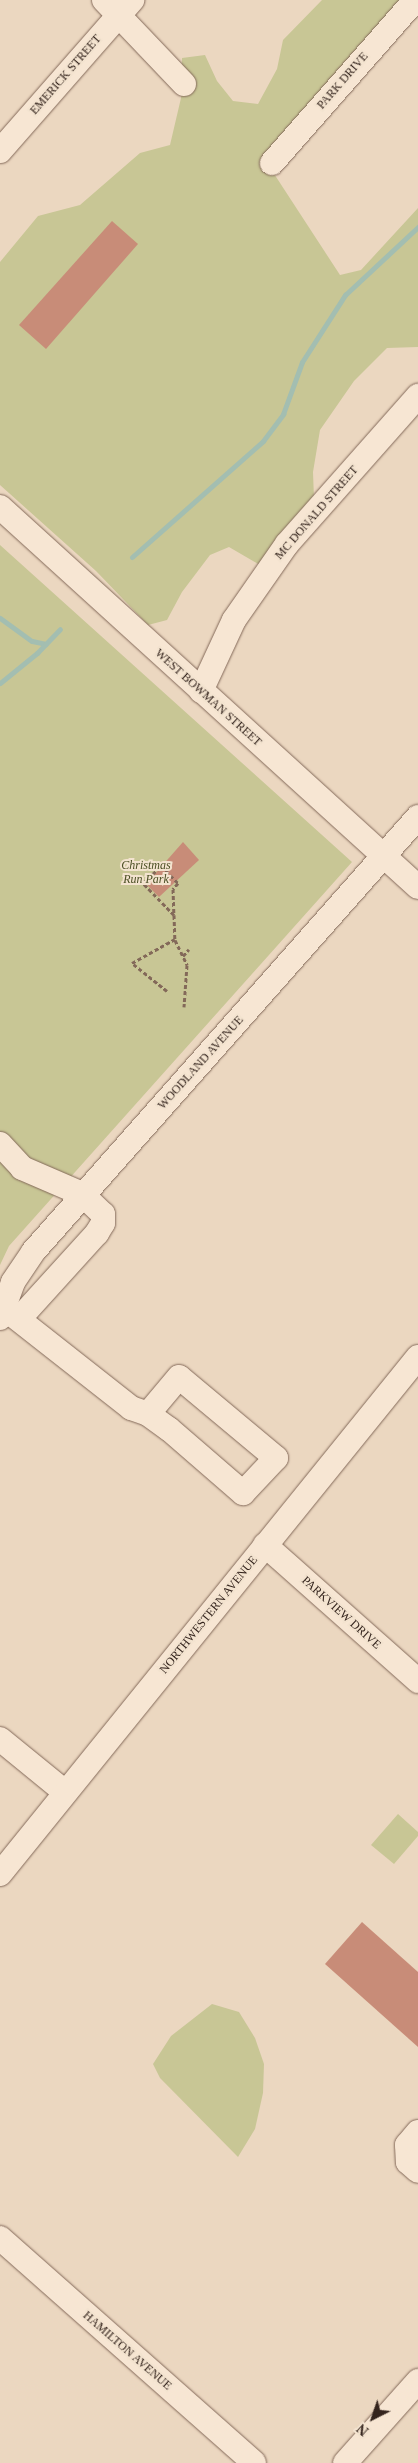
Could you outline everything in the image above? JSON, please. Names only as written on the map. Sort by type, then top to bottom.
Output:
[{"type":"street","name":"PARK DRIVE","points":[[272,163],[416,0]]},
{"type":"street","points":[[118,5],[184,84]]},
{"type":"street","name":"EMERICK STREET","points":[[0,151],[118,5]]},
{"type":"street","name":"MC DONALD STREET","points":[[201,691],[234,620],[287,544],[418,396]]},
{"type":"street","name":"WEST BOWMAN STREET","points":[[0,507],[418,887]]},
{"type":"street","name":"WOODLAND AVENUE","points":[[8,1315],[13,1282],[33,1252],[82,1194],[173,1096],[418,817]]},
{"type":"street","points":[[0,1144],[22,1168],[82,1194],[103,1214],[104,1223],[8,1315],[131,1408],[148,1414],[243,1494],[276,1458],[179,1376],[148,1414]]},
{"type":"street","name":"NORTHWESTERN AVENUE","points":[[0,1874],[418,1357]]},
{"type":"street","name":"PARKVIEW DRIVE","points":[[265,1545],[418,1681]]},
{"type":"street","points":[[0,1739],[65,1792]]},
{"type":"street","points":[[418,2132],[406,2145],[408,2162],[418,2171]]},
{"type":"street","name":"HAMILTON AVENUE","points":[[0,2238],[254,2463]]},
{"type":"street","points":[[345,2463],[418,2381]]},
{"type":"path","points":[[174,915],[143,883],[161,866],[178,883],[173,889],[174,915],[174,938],[183,956],[188,973],[184,1007]]},
{"type":"path","points":[[167,991],[132,963],[174,938]]},
{"type":"path","points":[[183,956],[189,950]]},
{"type":"green space","points":[[322,0],[410,0],[267,163],[340,275],[361,270],[418,208],[418,347],[387,348],[354,381],[320,430],[313,472],[314,499],[260,565],[229,547],[210,555],[182,592],[167,620],[148,625],[96,571],[0,485],[0,262],[38,216],[80,205],[140,153],[170,145],[181,98],[182,58],[205,55],[217,81],[233,101],[258,104],[277,69],[283,40]]},
{"type":"green space","name":"Christmas Run Park","points":[[0,545],[352,862],[9,1246],[0,1265]]},
{"type":"green space","points":[[398,1814],[418,1832],[418,1836],[394,1864],[371,1845]]},
{"type":"green space","points":[[212,2004],[239,2012],[255,2038],[264,2064],[263,2093],[255,2129],[238,2157],[160,2078],[153,2064],[171,2036]]},
{"type":"building","points":[[112,221],[138,244],[46,349],[19,325]]},
{"type":"building","points":[[183,842],[199,860],[159,897],[146,884]]},
{"type":"building","points":[[362,1922],[418,1972],[418,2047],[325,1964]]},
{"type":"waterway","points":[[132,557],[263,441],[283,414],[302,362],[345,295],[418,227]]},
{"type":"waterway","points":[[0,618],[32,641],[46,644]]},
{"type":"waterway","points":[[0,683],[37,653],[60,629]]}]
